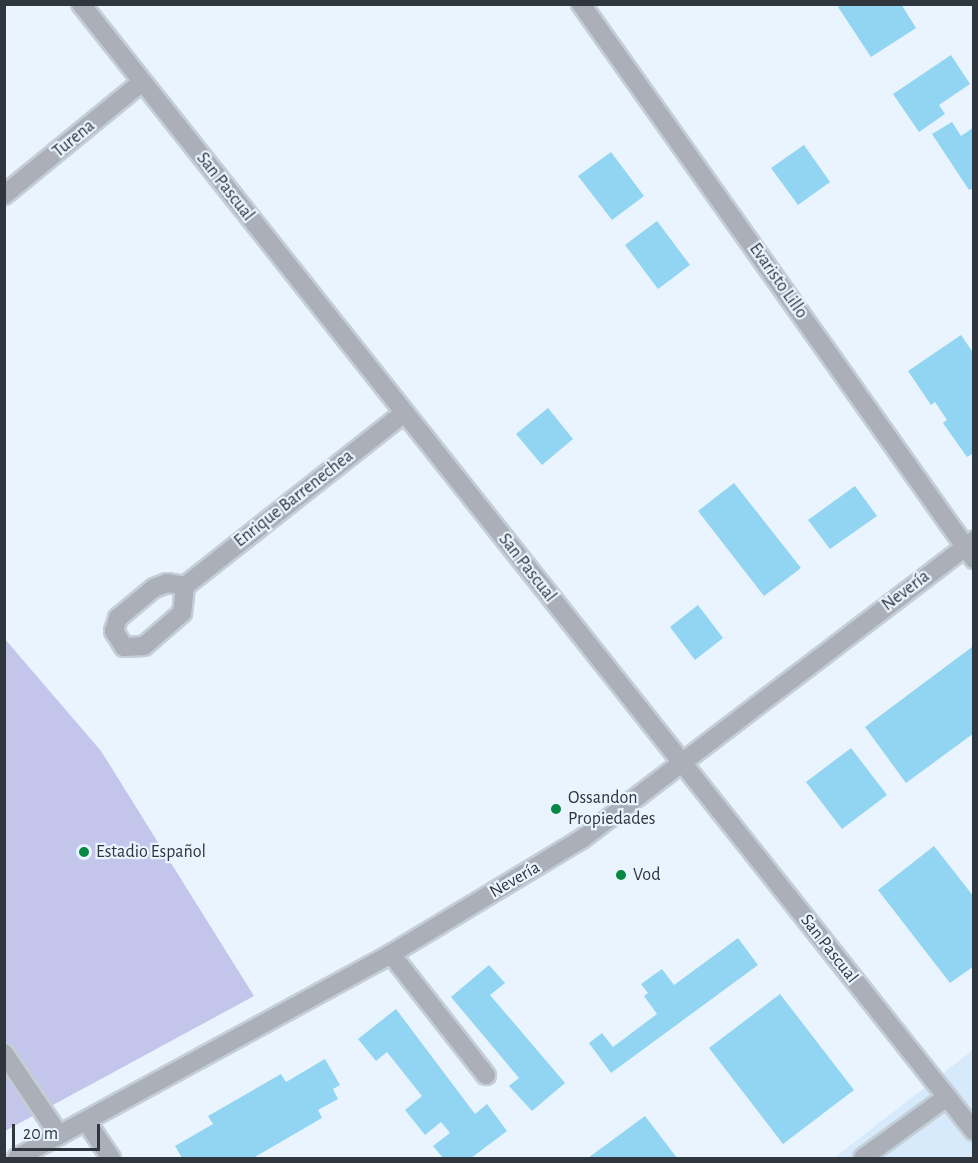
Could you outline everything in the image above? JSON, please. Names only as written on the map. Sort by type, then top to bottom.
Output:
[{"type":"street","name":"San Pascual","points":[[81,4],[974,1131]]},
{"type":"street","name":"Evaristo Lillo","points":[[581,4],[971,548]]},
{"type":"street","name":"Turena","points":[[4,195],[142,82]]},
{"type":"street","name":"Enrique Barrenechea","points":[[185,586],[404,412]]},
{"type":"street","name":"Nevería","points":[[17,1158],[391,954],[582,838],[971,548]]},
{"type":"street","points":[[391,954],[486,1075]]},
{"type":"street","points":[[4,1053],[59,1135]]},
{"type":"street","points":[[863,1158],[946,1097]]},
{"type":"street","points":[[86,1121],[111,1158]]},
{"type":"shaded area","name":"Estadio Español","points":[[4,638],[101,751],[254,996],[5,1131]]},
{"type":"shaded area","points":[[973,1050],[973,1158],[834,1158]]},
{"type":"building","points":[[842,4],[901,4],[916,28],[871,57],[838,7]]},
{"type":"building","points":[[951,55],[970,84],[939,105],[945,114],[919,132],[893,94]]},
{"type":"building","points":[[952,122],[961,136],[974,127],[974,188],[969,190],[932,134]]},
{"type":"building","points":[[804,145],[830,182],[798,205],[771,168]]},
{"type":"building","points":[[611,152],[644,196],[612,220],[578,176]]},
{"type":"building","points":[[657,221],[690,265],[658,289],[625,245]]},
{"type":"building","points":[[961,335],[974,354],[974,453],[967,457],[943,423],[947,420],[935,402],[931,405],[908,371]]},
{"type":"building","points":[[548,408],[573,439],[542,465],[516,434]]},
{"type":"building","points":[[734,483],[801,568],[764,596],[698,511]]},
{"type":"building","points":[[855,486],[877,516],[830,549],[808,520]]},
{"type":"building","points":[[698,605],[723,638],[695,660],[670,627]]},
{"type":"building","points":[[972,647],[974,733],[906,783],[865,727]]},
{"type":"building","points":[[851,748],[887,795],[842,829],[806,782]]},
{"type":"building","points":[[934,846],[974,897],[974,966],[950,983],[878,890]]},
{"type":"building","points":[[738,938],[758,965],[611,1073],[589,1043],[602,1033],[613,1047],[657,1014],[644,996],[648,993],[641,984],[662,969],[674,985]]},
{"type":"building","points":[[489,965],[505,983],[490,995],[565,1083],[532,1111],[509,1086],[519,1078],[451,997]]},
{"type":"building","points":[[780,994],[854,1090],[783,1144],[709,1048]]},
{"type":"building","points":[[396,1009],[475,1114],[487,1104],[507,1131],[471,1158],[443,1158],[433,1146],[450,1133],[441,1122],[425,1135],[405,1110],[422,1096],[387,1052],[376,1061],[358,1039]]},
{"type":"building","points":[[325,1059],[340,1085],[333,1089],[338,1099],[318,1110],[322,1118],[253,1158],[182,1158],[175,1146],[213,1124],[208,1116],[281,1074],[286,1082]]},
{"type":"building","points":[[645,1116],[677,1158],[588,1158]]},
{"type":"place","name":"Ossandon Propiedades","points":[[556,809]]},
{"type":"place","name":"Estadio Español","points":[[84,852]]},
{"type":"place","name":"Vod","points":[[621,875]]}]
